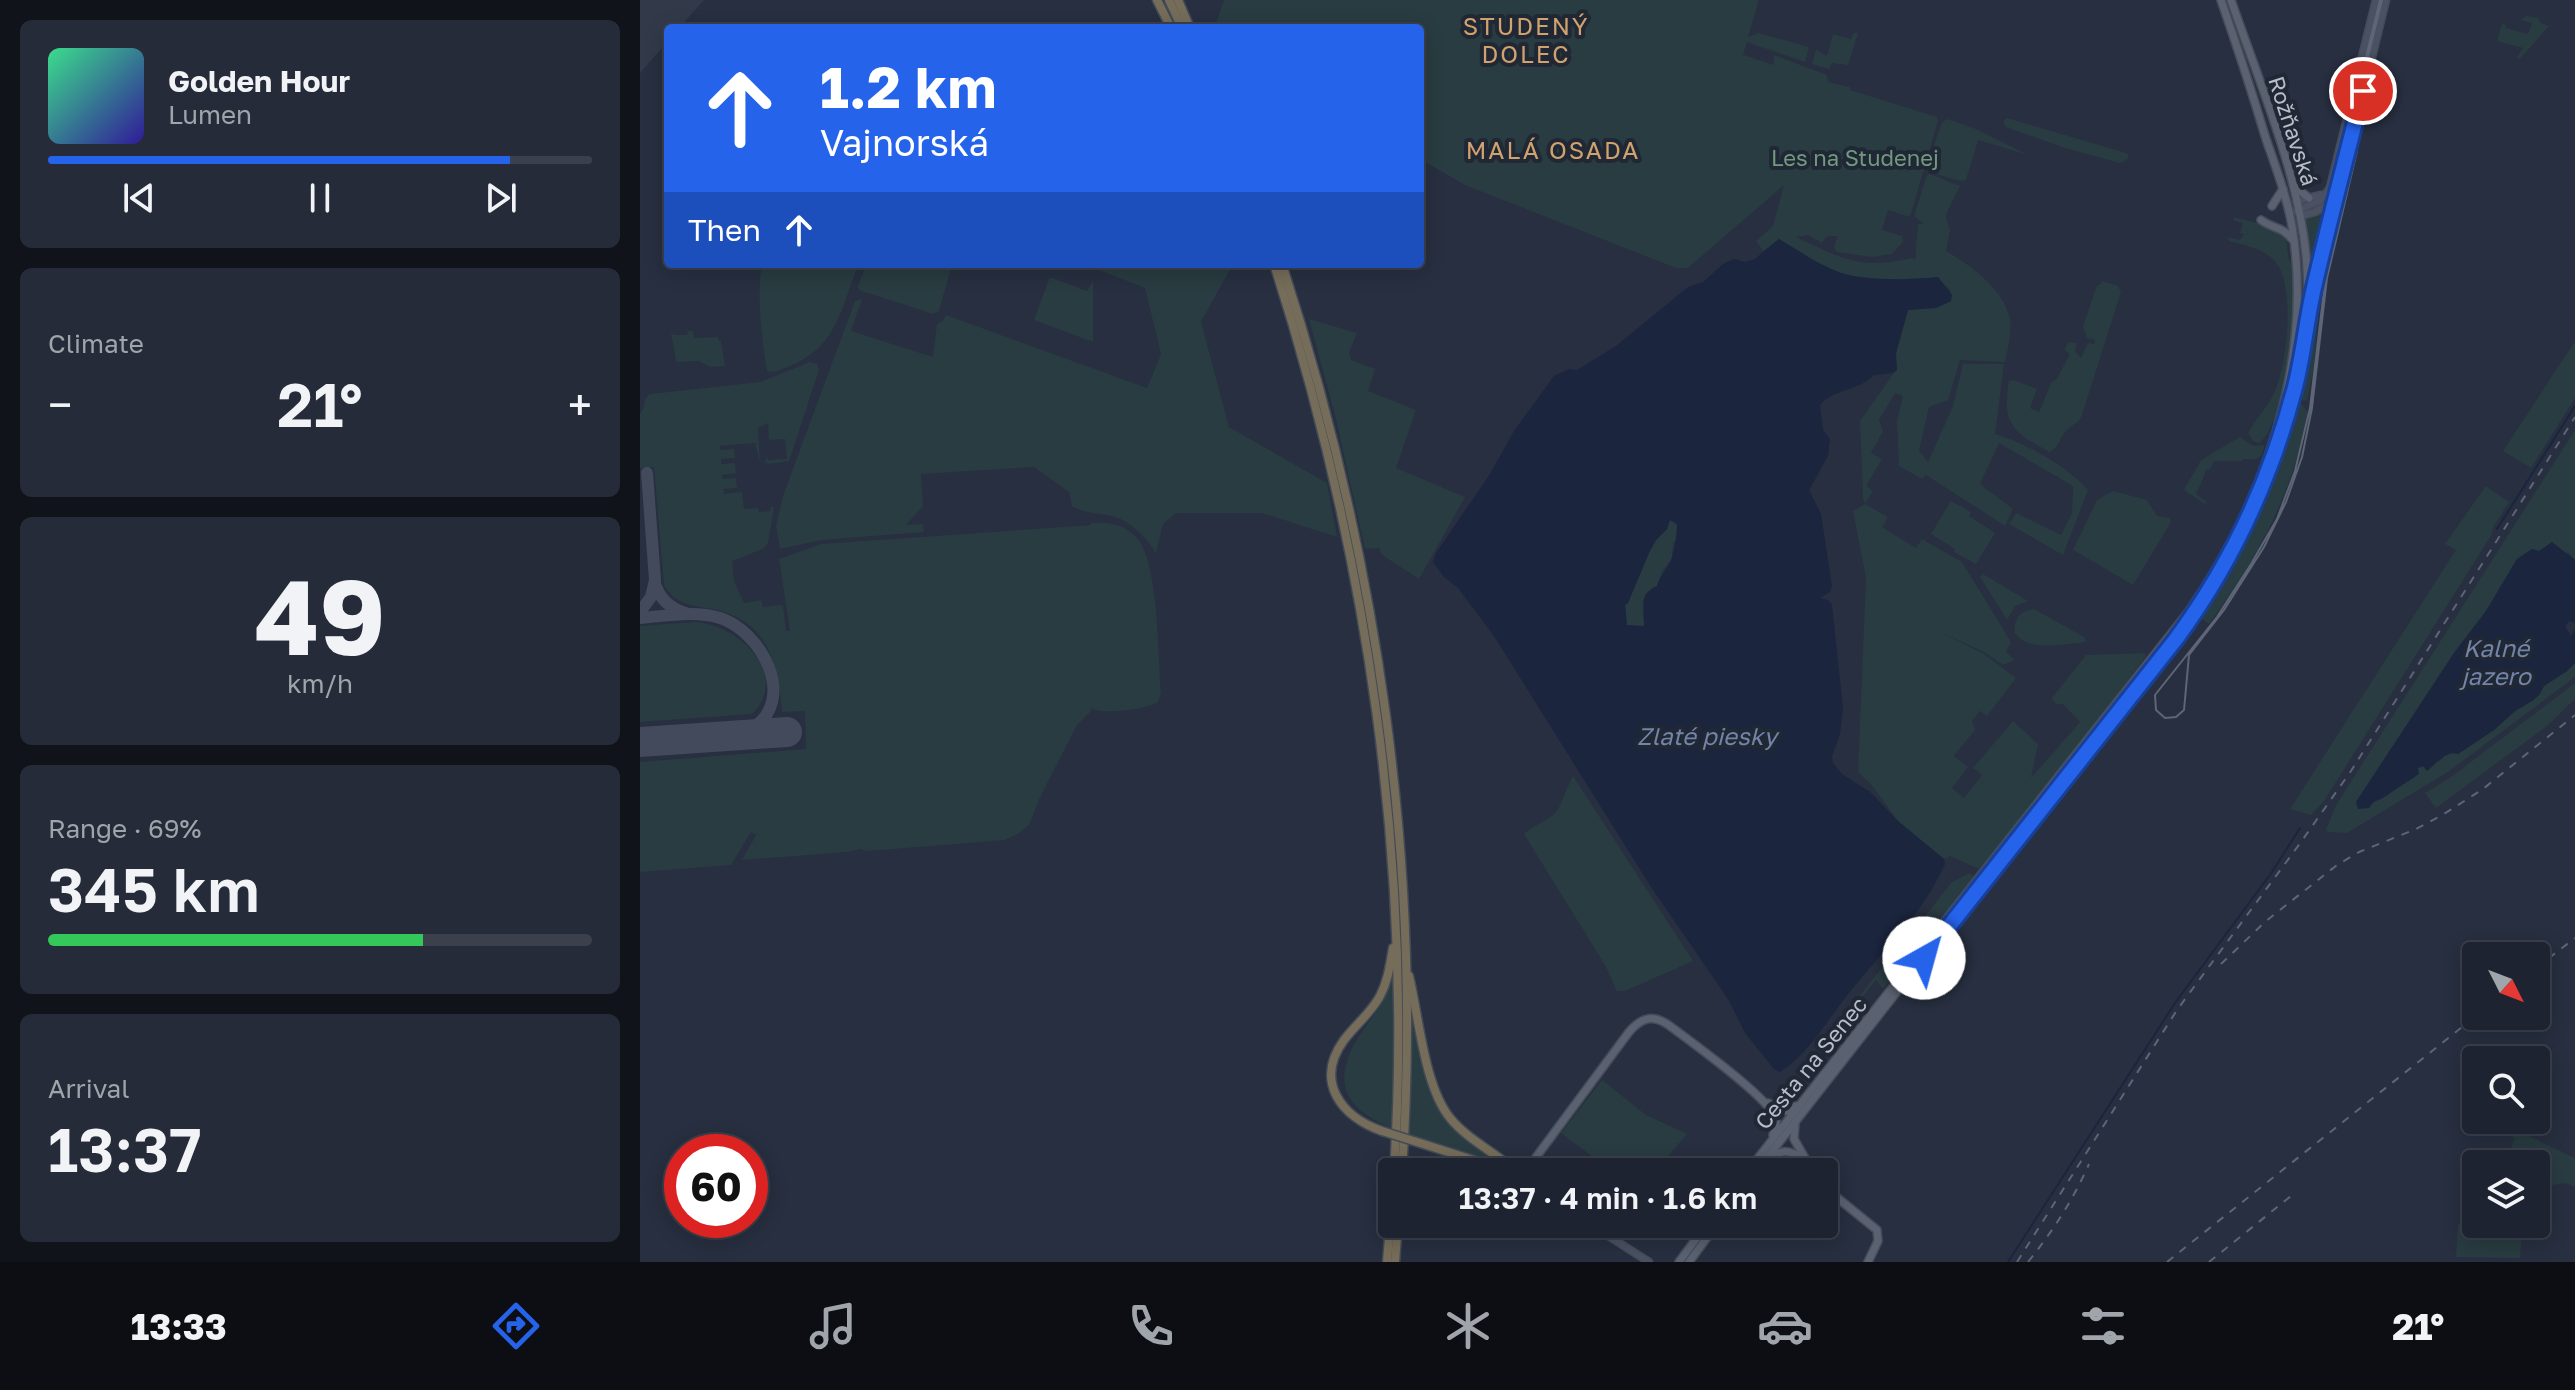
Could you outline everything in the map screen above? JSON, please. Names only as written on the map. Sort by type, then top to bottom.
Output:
[{"type":"highway","points":[[1157,0],[1169,24]]},
{"type":"highway","points":[[1169,0],[1180,24]]},
{"type":"highway","points":[[1178,0],[1188,24]]},
{"type":"highway","points":[[1275,268],[1317,406],[1354,568],[1382,749],[1396,936],[1398,1046],[1394,1158]]},
{"type":"highway","points":[[1283,268],[1338,456],[1370,610],[1394,785],[1405,960],[1403,1158]]},
{"type":"highway","points":[[1396,936],[1380,997],[1338,1048],[1332,1073],[1333,1088],[1344,1109],[1357,1120],[1469,1158]]},
{"type":"highway","points":[[1405,960],[1436,1095],[1453,1121],[1500,1158]]},
{"type":"highway","points":[[1387,1262],[1389,1238]]},
{"type":"highway","points":[[1395,1262],[1397,1238]]},
{"type":"main road","name":"Rožňavská","points":[[2221,0],[2283,189],[2294,241],[2297,282]]},
{"type":"main road","name":"Rožňavská","points":[[2231,0],[2298,209],[2307,269],[2307,323]]},
{"type":"main road","points":[[2298,209],[2312,213],[2327,200],[2376,0]]},
{"type":"main road","points":[[2307,323],[2386,0]]},
{"type":"main road","points":[[2292,185],[2309,198]]},
{"type":"main road","points":[[2272,206],[2283,189]]},
{"type":"main road","points":[[2290,218],[2309,198],[2321,195],[2327,200],[2332,213]]},
{"type":"main road","points":[[2327,200],[2336,200]]},
{"type":"main road","points":[[2261,220],[2283,229],[2294,241]]},
{"type":"main road","name":"Cesta na Senec","points":[[1758,1158],[2149,663],[2216,570],[2251,498],[2276,428],[2294,353],[2297,282]]},
{"type":"main road","name":"Cesta na Senec","points":[[1767,1158],[2176,639],[2201,602],[2231,554],[2265,479],[2295,385],[2307,323]]},
{"type":"main road","points":[[1535,1158],[1603,1065],[1635,1025],[1646,1018],[1663,1021],[1761,1099],[1786,1111],[1802,1103]]},
{"type":"main road","points":[[1761,1099],[1776,1118],[1777,1125],[1768,1145]]},
{"type":"main road","points":[[1796,1121],[1794,1139],[1804,1158]]},
{"type":"main road","points":[[1772,1158],[1783,1151],[1800,1158]]},
{"type":"main road","points":[[1838,1198],[1877,1230],[1878,1241],[1868,1262]]},
{"type":"main road","points":[[1612,1238],[1648,1261]]},
{"type":"main road","points":[[1679,1262],[1697,1238]]},
{"type":"main road","points":[[1689,1262],[1707,1238]]},
{"type":"shaded area","points":[[640,0],[704,0],[683,24],[664,24],[664,46],[640,73]]},
{"type":"green space","name":"Les na Studenej","points":[[1224,0],[1759,0],[1748,37],[1759,33],[1809,47],[1805,62],[1747,42],[1743,55],[1774,65],[1774,55],[1827,75],[1828,82],[1937,117],[1910,217],[1888,210],[1882,230],[1902,236],[1903,242],[1892,254],[1872,257],[1836,252],[1834,246],[1838,236],[1827,236],[1822,243],[1808,235],[1796,237],[1852,260],[1878,263],[1915,260],[1918,224],[1924,224],[1914,216],[1927,175],[1960,186],[1947,212],[1950,230],[1946,251],[1974,270],[1998,293],[2010,318],[2009,344],[2005,362],[1960,360],[1948,400],[1929,407],[1919,451],[1928,462],[1953,406],[1963,364],[2004,364],[1995,434],[2045,456],[2088,490],[2063,555],[2009,524],[2016,513],[2061,535],[2072,513],[2073,486],[1999,443],[1980,484],[2013,509],[2005,526],[1926,475],[1922,479],[1899,466],[1897,421],[1903,396],[1895,393],[1879,420],[1883,431],[1871,453],[1882,459],[1866,486],[1873,491],[1865,504],[1860,421],[1896,370],[1896,353],[1908,310],[1936,308],[1951,301],[1950,290],[1937,277],[1889,279],[1851,276],[1825,266],[1779,239],[1763,251],[1756,241],[1773,226],[1784,185],[1688,268],[1676,268],[1465,185],[1424,161],[1424,24],[1215,24]]},
{"type":"green space","points":[[2526,16],[2539,18],[2539,22],[2549,26],[2519,60],[2517,57],[2523,48],[2497,41],[2502,24],[2506,25],[2505,28],[2528,34],[2532,23],[2521,20]]},
{"type":"green space","points":[[1854,33],[1858,33],[1848,65],[1832,63],[1829,69],[1812,64],[1816,50],[1827,56],[1833,34],[1851,39]]},
{"type":"green space","points":[[2007,118],[2123,152],[2128,154],[2128,159],[2120,163],[2065,148],[2006,127],[2003,121]]},
{"type":"green space","points":[[1948,119],[2028,155],[1978,140],[1966,180],[1936,173],[1932,156],[1942,122]]},
{"type":"green space","points":[[2327,207],[2319,257],[2310,287],[2303,218],[2311,217]]},
{"type":"green space","points":[[2234,217],[2264,226],[2283,236],[2292,265],[2294,310],[2284,381],[2274,420],[2259,443],[2253,441],[2248,433],[2272,397],[2279,379],[2286,346],[2286,291],[2283,276],[2273,259],[2255,248],[2229,241],[2227,237],[2240,240],[2244,234],[2240,233],[2243,223],[2233,220]]},
{"type":"green space","points":[[762,268],[857,268],[839,318],[822,344],[810,355],[774,372],[767,371],[760,289]]},
{"type":"green space","points":[[865,268],[951,268],[939,311],[933,314],[859,290]]},
{"type":"green space","points":[[1094,268],[1231,268],[1201,322],[1229,427],[1327,483],[1337,537],[1262,513],[1176,513],[1163,524],[1156,553],[1143,536],[1125,521],[1072,506],[1069,492],[1034,467],[921,474],[923,506],[906,525],[923,524],[924,532],[822,540],[780,549],[776,525],[783,496],[855,301],[862,299],[851,331],[933,357],[937,324],[946,315],[1147,388],[1161,354],[1145,288]]},
{"type":"green space","points":[[1050,277],[1087,291],[1093,281],[1093,342],[1034,320]]},
{"type":"green space","points":[[2102,281],[2118,286],[2121,292],[2081,418],[2049,452],[2013,426],[2007,408],[2009,381],[2037,389],[2030,408],[2039,412],[2052,381],[2056,380],[2070,354],[2064,350],[2069,342],[2077,343],[2075,351],[2081,358],[2088,343],[2094,344],[2095,340],[2087,338],[2083,327],[2097,285]]},
{"type":"green space","points":[[2319,284],[2322,284],[2307,401],[2296,399],[2308,352]]},
{"type":"green space","points":[[1309,319],[1357,333],[1349,352],[1351,360],[1375,369],[1368,391],[1416,410],[1396,468],[1465,497],[1419,579],[1382,555],[1379,548],[1365,549],[1335,415]]},
{"type":"green space","points":[[688,331],[693,331],[694,338],[718,337],[725,366],[710,367],[699,361],[676,362],[671,332],[687,335]]},
{"type":"green space","points":[[2575,341],[2575,398],[2531,468],[2503,451]]},
{"type":"green space","points":[[810,362],[817,364],[819,370],[789,461],[765,462],[767,456],[768,460],[787,459],[785,439],[769,440],[768,423],[758,428],[760,462],[755,443],[720,446],[720,450],[734,449],[735,458],[721,459],[721,464],[735,463],[736,473],[722,475],[723,479],[736,478],[737,488],[723,489],[724,494],[742,492],[744,509],[758,508],[759,512],[770,511],[774,507],[768,543],[763,549],[732,561],[734,581],[744,603],[761,600],[763,607],[783,606],[786,631],[790,631],[779,559],[821,544],[1091,523],[1116,525],[1137,538],[1150,568],[1158,635],[1161,693],[1158,702],[1123,711],[1091,708],[1077,725],[1029,825],[1005,840],[742,860],[756,835],[751,832],[731,865],[640,872],[640,762],[806,749],[805,711],[782,712],[773,661],[758,634],[731,615],[678,600],[664,585],[654,467],[640,468],[640,414],[650,394],[760,382]]},
{"type":"green space","points":[[2294,403],[2303,405],[2308,413],[2282,499],[2258,549],[2209,624],[2199,617],[2250,526]]},
{"type":"green space","points":[[2575,430],[2575,560],[2569,553],[2539,551],[2517,559],[2486,611],[2454,653],[2356,802],[2358,806],[2372,805],[2377,799],[2387,796],[2418,768],[2440,761],[2453,752],[2458,754],[2532,701],[2544,686],[2575,663],[2575,677],[2448,772],[2347,833],[2328,832],[2326,830],[2336,805]]},
{"type":"green space","points":[[2240,437],[2253,446],[2265,445],[2261,456],[2242,461],[2214,461],[2196,494],[2207,502],[2205,504],[2184,490],[2201,460]]},
{"type":"green space","points":[[2486,486],[2509,502],[2492,534],[2324,801],[2311,815],[2290,809],[2456,550],[2445,544]]},
{"type":"green space","points":[[2113,491],[2147,500],[2157,516],[2170,518],[2171,522],[2133,585],[2073,550],[2097,500]]},
{"type":"green space","points":[[1951,501],[1971,512],[1969,516],[1995,533],[1976,564],[1931,534]]},
{"type":"green space","points":[[1865,504],[1888,517],[1882,527],[1916,548],[1922,539],[1962,562],[2011,642],[2006,652],[2015,660],[2003,665],[1984,652],[1940,632],[1984,654],[2016,678],[1987,716],[1980,711],[1972,721],[1975,730],[1954,756],[1968,767],[1952,788],[1964,798],[1982,775],[1973,768],[2013,721],[2038,744],[2031,778],[2080,722],[2063,704],[2056,704],[2052,698],[2086,655],[2145,653],[2146,656],[2039,800],[1979,869],[1950,856],[1944,859],[1898,821],[1871,784],[1858,772],[1866,578],[1853,511]]},
{"type":"green space","points":[[1670,520],[1677,525],[1672,559],[1663,570],[1643,611],[1644,627],[1627,625],[1625,605],[1648,553],[1667,529]]},
{"type":"green space","points":[[1983,574],[2028,601],[2015,606],[2007,620],[1980,577]]},
{"type":"green space","points":[[2034,609],[2086,641],[2045,646],[2021,639],[2015,633],[2016,620],[2025,611]]},
{"type":"green space","points":[[695,622],[728,632],[755,654],[766,684],[763,699],[752,714],[640,722],[640,626]]},
{"type":"green space","points":[[2575,683],[2575,699],[2547,726],[2436,808],[2425,793],[2451,777]]},
{"type":"green space","points":[[1573,776],[1693,961],[1625,991],[1617,991],[1605,965],[1524,834],[1557,811]]},
{"type":"green space","points":[[1970,873],[1974,876],[1883,989],[1876,980],[1854,1007],[1852,1005],[1916,926],[1921,926],[1927,919],[1925,916],[1952,882]]},
{"type":"green space","points":[[1393,978],[1412,1004],[1432,1094],[1448,1121],[1494,1158],[1480,1158],[1387,1126],[1372,1118],[1349,1097],[1345,1082],[1348,1057],[1380,1006]]},
{"type":"green space","points":[[1602,1080],[1646,1115],[1687,1134],[1667,1158],[1594,1158],[1561,1133]]},
{"type":"green space","points":[[2507,1134],[2524,1134],[2575,1158],[2575,1187],[2566,1183],[2550,1185],[2550,1150],[2510,1150],[2515,1138]]},
{"type":"green space","points":[[2458,1224],[2462,1224],[2462,1238],[2521,1238],[2520,1258],[2456,1257]]},
{"type":"water","name":"Zlaté piesky","points":[[1779,239],[1841,273],[1889,279],[1938,277],[1952,295],[1951,301],[1936,308],[1908,310],[1896,353],[1897,370],[1874,375],[1820,405],[1823,430],[1830,439],[1828,456],[1809,490],[1821,514],[1832,586],[1830,592],[1820,598],[1832,605],[1843,708],[1833,763],[1842,774],[1870,792],[1898,821],[1944,859],[1945,864],[1903,930],[1852,989],[1811,1044],[1780,1072],[1774,1069],[1745,1033],[1728,999],[1651,887],[1494,636],[1458,588],[1443,576],[1433,562],[1514,431],[1554,376],[1569,369],[1577,370],[1616,346],[1688,287],[1703,282],[1723,264],[1734,259],[1745,262],[1755,259]],"holes":[[[1670,520],[1677,524],[1671,561],[1657,586],[1644,598],[1644,626],[1627,625],[1625,605],[1649,553]]]},
{"type":"water","name":"Kalné jazero","points":[[2552,542],[2575,560],[2575,623],[2569,621],[2565,627],[2570,634],[2569,639],[2575,629],[2575,663],[2494,730],[2458,754],[2445,756],[2427,771],[2423,766],[2418,768],[2419,774],[2373,802],[2369,808],[2358,809],[2356,802],[2454,653],[2486,611],[2517,559],[2532,549],[2539,551]]},
{"type":"waterway","points":[[2497,529],[2575,406]]},
{"type":"waterway","points":[[2008,1262],[2175,1003],[2272,872],[2300,828]]},
{"type":"taxiway","points":[[640,612],[651,597],[655,580],[647,473]]},
{"type":"taxiway","points":[[655,584],[667,603],[686,613]]},
{"type":"taxiway","points":[[640,618],[691,614],[720,618],[749,637],[769,668],[773,685],[772,701],[765,716],[751,729],[737,734],[691,738]]},
{"type":"runway","points":[[640,742],[787,732]]},
{"type":"tram line","points":[[2380,0],[2358,90],[2355,151],[2326,273],[2310,408],[2295,471],[2277,519],[2251,564],[2217,617],[2155,695],[2156,710],[2165,718],[2176,717],[2184,710],[2189,655],[2224,610],[2264,547],[2286,502],[2302,457],[2312,408],[2327,278],[2357,151],[2360,89],[2382,0]]},
{"type":"railway","points":[[2017,1262],[2177,1010],[2351,771],[2575,417]]},
{"type":"railway","points":[[2221,964],[2266,921],[2337,865],[2444,814],[2483,789],[2575,715]]},
{"type":"railway","points":[[2550,957],[2575,938]]},
{"type":"railway","points":[[2167,1262],[2462,1027]]},
{"type":"railway","points":[[2028,1262],[2062,1215],[2089,1164]]},
{"type":"railway","points":[[2209,1262],[2291,1196]]},
{"type":"district","name":"STUDENÝ DOLEC","points":[[1526,41]]},
{"type":"district","name":"MALÁ OSADA","points":[[1553,151]]},
{"type":"route","points":[[1924,958],[2176,639],[2236,544],[2265,479],[2287,414],[2363,91]]}]
